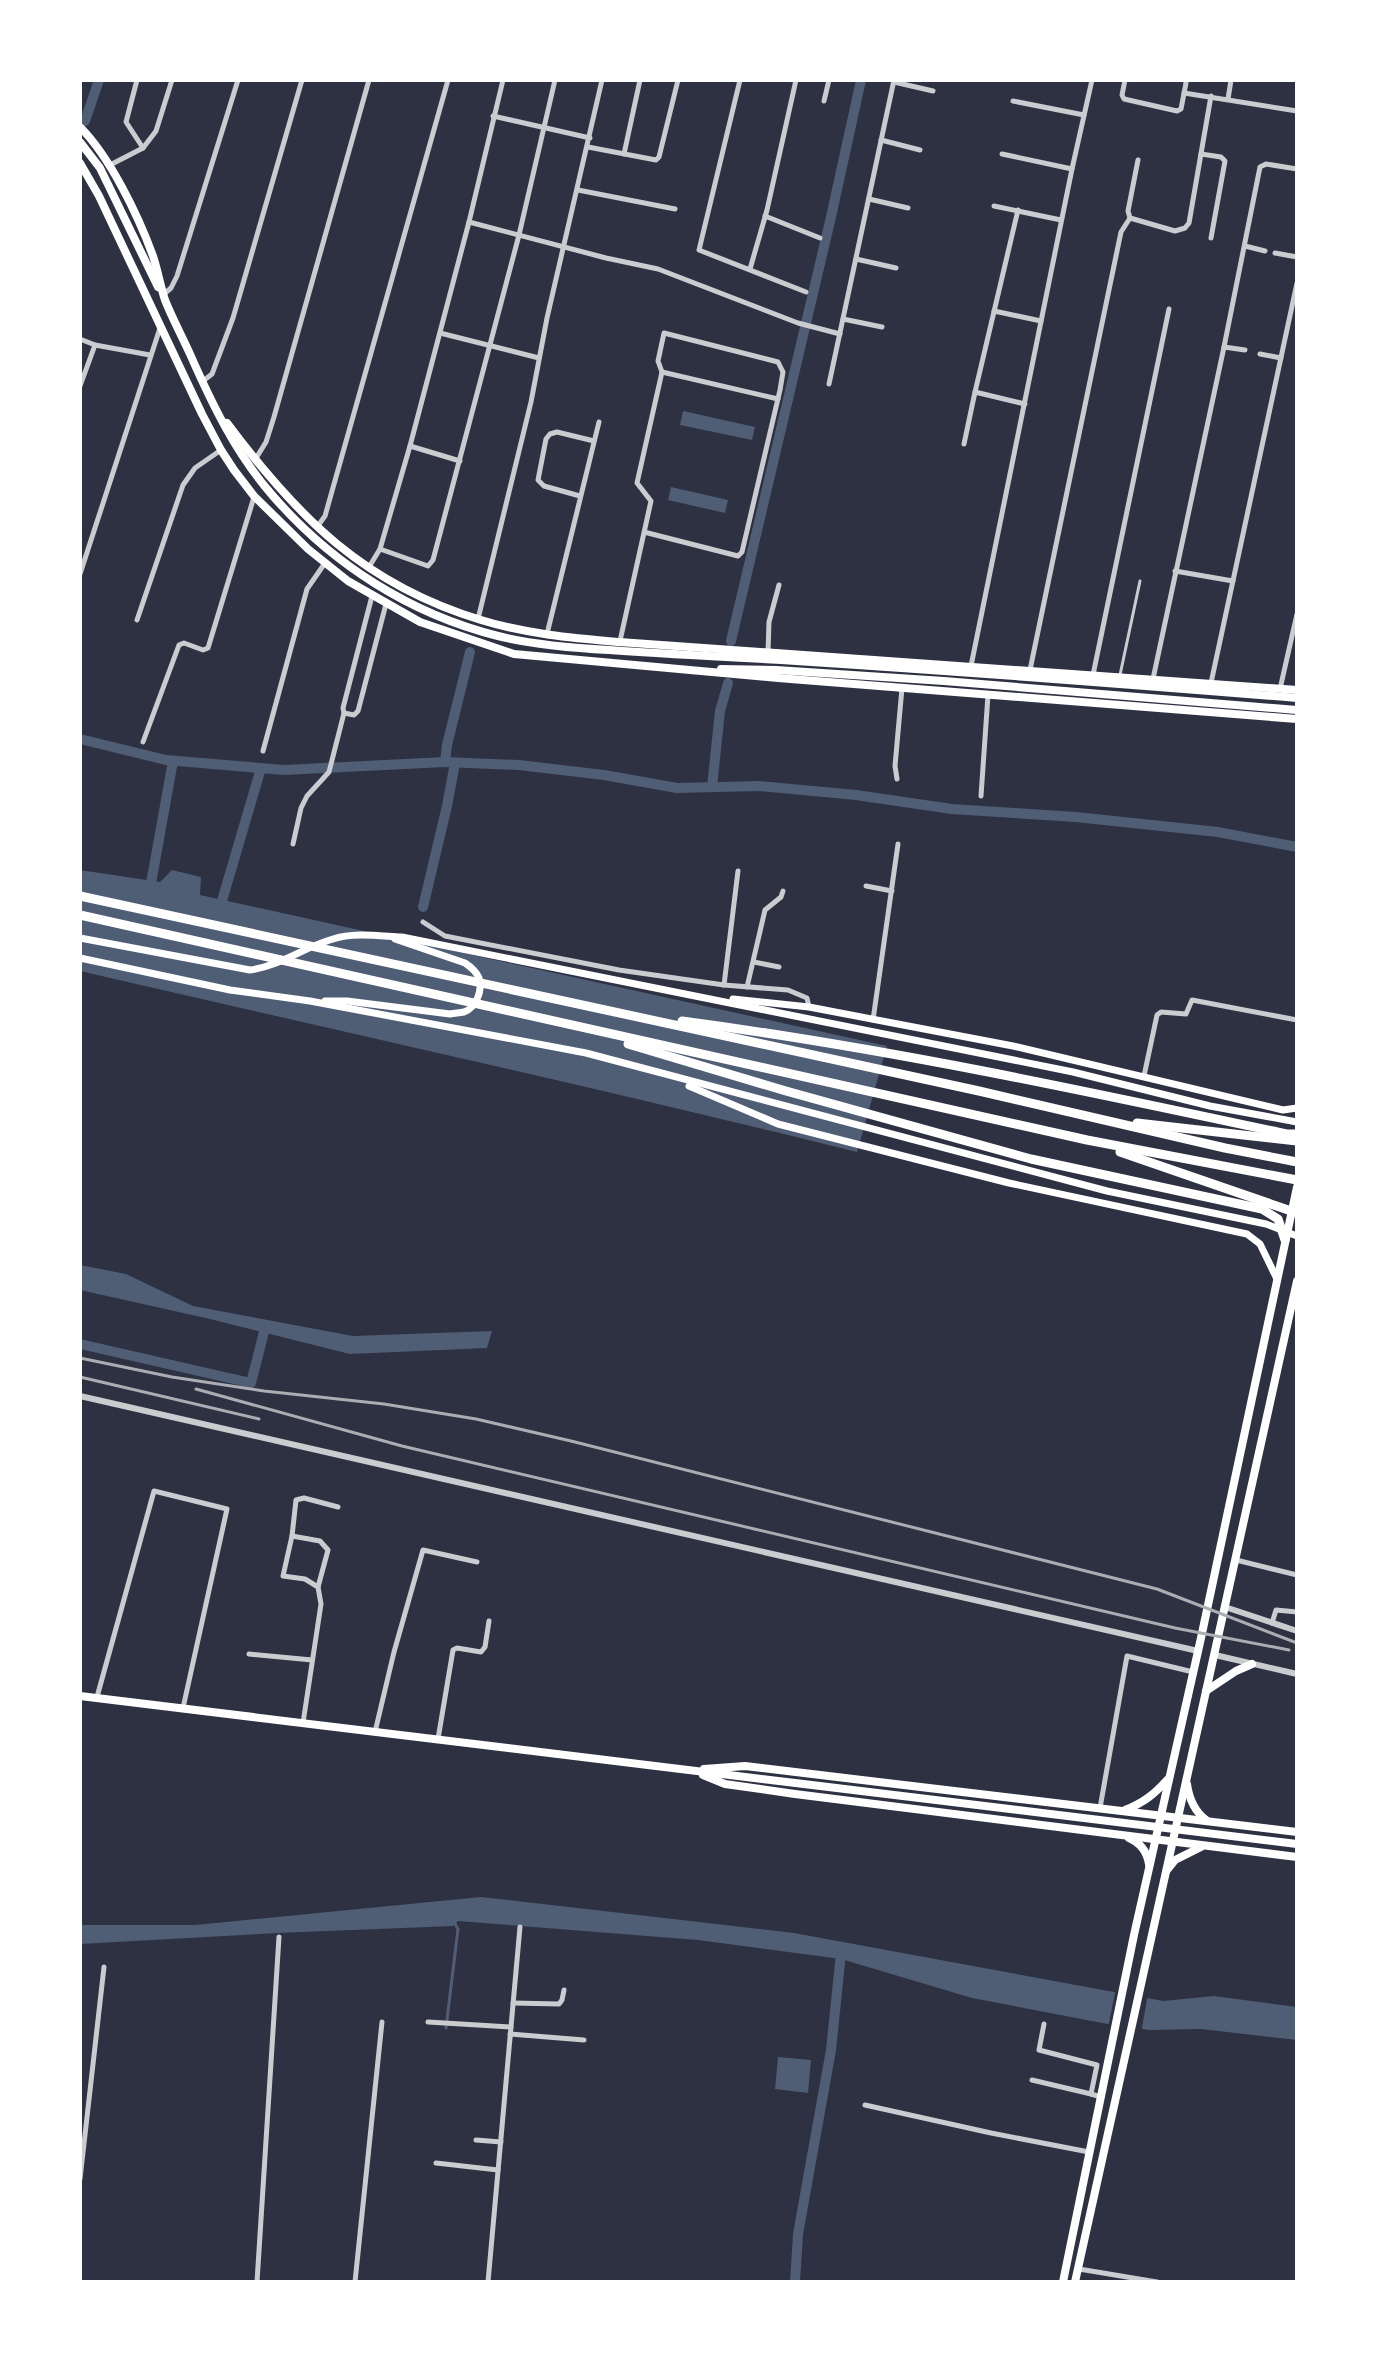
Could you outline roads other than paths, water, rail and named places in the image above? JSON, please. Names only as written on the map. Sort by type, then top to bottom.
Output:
[{"type":"highway","points":[[80,896],[1098,1117],[1185,1140],[1297,1162]]},
{"type":"highway","points":[[80,915],[1087,1140],[1297,1180]]},
{"type":"highway","points":[[619,1013],[882,1051],[1297,1134]]},
{"type":"highway","points":[[558,1023],[1031,1159],[1243,1203],[1262,1209],[1278,1219],[1285,1240]]},
{"type":"highway","points":[[1098,1117],[1297,1141]]},
{"type":"highway","points":[[1087,1140],[1297,1213]]},
{"type":"main road","points":[[80,127],[99,147],[110,165],[148,244],[163,296]]},
{"type":"main road","points":[[80,142],[100,168],[202,381],[249,466],[294,520],[343,563],[402,599],[498,636],[562,647],[958,672],[1297,698]]},
{"type":"main road","points":[[80,163],[99,196],[221,450],[254,496],[325,563],[372,596],[420,622],[514,654],[1297,719]]},
{"type":"main road","points":[[213,403],[275,485],[316,528],[397,585],[428,601],[478,619],[547,634],[619,642],[1297,690]]},
{"type":"main road","points":[[684,670],[776,670],[1297,710]]},
{"type":"main road","points":[[1112,704],[1117,677]]},
{"type":"main road","points":[[1174,709],[1177,681]]},
{"type":"main road","points":[[80,938],[250,970],[266,968],[332,939],[346,936],[402,937],[1073,1072],[1210,1106],[1297,1122]]},
{"type":"main road","points":[[310,1001],[347,1001],[450,1014],[465,1012],[472,1007],[478,998],[480,982],[472,968],[389,937]]},
{"type":"main road","points":[[80,958],[230,990],[310,1001],[586,1053],[1107,1191],[1266,1224],[1297,1236]]},
{"type":"main road","points":[[699,996],[809,1007],[1013,1046],[1283,1110],[1297,1108]]},
{"type":"main road","points":[[666,1076],[778,1124],[1009,1183],[1247,1234],[1260,1244],[1277,1279]]},
{"type":"main road","points":[[1063,2282],[1089,2152],[1096,2095],[1103,2081],[1297,1187]]},
{"type":"main road","points":[[1075,2282],[1297,1281]]},
{"type":"main road","points":[[1206,1691],[1252,1664]]},
{"type":"main road","points":[[80,1696],[1297,1844]]},
{"type":"main road","points":[[691,1770],[745,1766],[1297,1832]]},
{"type":"main road","points":[[1188,1767],[1187,1785],[1191,1802],[1208,1822]]},
{"type":"main road","points":[[691,1770],[725,1784],[1297,1857]]},
{"type":"main road","points":[[1120,1811],[1141,1804],[1169,1778]]},
{"type":"main road","points":[[1054,1826],[1065,1819],[1066,1813],[1059,1803]]},
{"type":"main road","points":[[1278,1854],[1271,1848],[1270,1839],[1280,1830]]},
{"type":"main road","points":[[1116,1833],[1139,1844],[1146,1853],[1149,1869]]},
{"type":"main road","points":[[1164,1875],[1175,1860],[1206,1845]]},
{"type":"street","points":[[137,80],[126,122],[143,148]]},
{"type":"street","points":[[110,165],[143,148],[156,131],[172,80]]},
{"type":"street","points":[[163,296],[177,276],[238,80]]},
{"type":"street","points":[[202,381],[212,374],[232,321],[302,80]]},
{"type":"street","points":[[255,460],[262,452],[274,417],[369,80]]},
{"type":"street","points":[[316,528],[325,516],[448,80]]},
{"type":"street","points":[[369,567],[380,549],[410,446],[503,80]]},
{"type":"street","points":[[380,549],[432,565],[519,235],[555,80]]},
{"type":"street","points":[[478,619],[602,80]]},
{"type":"street","points":[[624,154],[640,80]]},
{"type":"street","points":[[588,147],[653,161],[659,157],[678,80]]},
{"type":"street","points":[[740,80],[699,250],[806,292]]},
{"type":"street","points":[[750,269],[796,80]]},
{"type":"street","points":[[824,101],[829,80]]},
{"type":"street","points":[[971,666],[1092,80]]},
{"type":"street","points":[[1125,80],[1124,99],[1179,110],[1185,80]]},
{"type":"street","points":[[1228,99],[1231,80]]},
{"type":"street","points":[[829,384],[894,81],[933,91]]},
{"type":"street","points":[[1184,93],[1297,111]]},
{"type":"street","points":[[1130,218],[1175,231],[1189,223],[1211,96]]},
{"type":"street","points":[[1013,101],[1084,115]]},
{"type":"street","points":[[493,116],[590,138]]},
{"type":"street","points":[[881,140],[920,150]]},
{"type":"street","points":[[1002,154],[1072,169]]},
{"type":"street","points":[[1201,154],[1221,157],[1225,161],[1211,238]]},
{"type":"street","points":[[1030,670],[1121,232],[1130,218],[1128,211],[1138,160]]},
{"type":"street","points":[[1153,679],[1260,167],[1266,164],[1297,169]]},
{"type":"street","points":[[578,190],[675,209]]},
{"type":"street","points":[[869,199],[908,208]]},
{"type":"street","points":[[994,206],[1061,220]]},
{"type":"street","points":[[964,444],[1018,210]]},
{"type":"street","points":[[765,216],[820,238]]},
{"type":"street","points":[[469,222],[658,269],[798,323],[840,334]]},
{"type":"street","points":[[1245,246],[1265,251]]},
{"type":"street","points":[[1275,253],[1297,257]]},
{"type":"street","points":[[856,259],[896,268]]},
{"type":"street","points":[[1211,683],[1297,283]]},
{"type":"street","points":[[1093,675],[1169,309]]},
{"type":"street","points":[[994,311],[1041,321]]},
{"type":"street","points":[[843,319],[882,327]]},
{"type":"street","points":[[80,574],[161,327]]},
{"type":"street","points":[[440,333],[539,358]]},
{"type":"street","points":[[619,642],[651,501],[637,483],[662,372],[658,361],[664,333],[778,362],[783,372],[778,399],[742,552],[738,556],[644,532]]},
{"type":"street","points":[[80,339],[95,345],[150,355]]},
{"type":"street","points":[[80,386],[95,345]]},
{"type":"street","points":[[1224,347],[1245,350]]},
{"type":"street","points":[[1260,354],[1281,358]]},
{"type":"street","points":[[662,372],[778,399]]},
{"type":"street","points":[[975,392],[1025,404]]},
{"type":"street","points":[[547,634],[599,422]]},
{"type":"street","points":[[580,496],[544,486],[538,480],[546,439],[552,432],[557,432],[594,441]]},
{"type":"street","points":[[410,446],[460,461]]},
{"type":"street","points":[[137,620],[183,485],[195,468],[221,450]]},
{"type":"street","points":[[143,742],[179,645],[184,643],[203,650],[208,648],[254,496]]},
{"type":"street","points":[[263,751],[307,589],[325,563]]},
{"type":"street","points":[[1175,571],[1233,581]]},
{"type":"street","points":[[768,652],[769,622],[779,585]]},
{"type":"street","points":[[293,844],[307,796],[329,772],[372,596]]},
{"type":"street","points":[[344,713],[354,715],[358,711],[386,604]]},
{"type":"street","points":[[1280,689],[1297,614]]},
{"type":"street","points":[[897,779],[895,766],[902,688]]},
{"type":"street","points":[[981,796],[988,695]]},
{"type":"street","points":[[873,1020],[898,844]]},
{"type":"street","points":[[724,985],[738,871]]},
{"type":"street","points":[[866,886],[892,891]]},
{"type":"street","points":[[747,987],[765,910],[781,897],[783,891]]},
{"type":"street","points":[[423,922],[445,936],[619,970],[724,985],[788,990],[807,998],[809,1007]]},
{"type":"street","points":[[754,962],[779,967]]},
{"type":"street","points":[[1144,1076],[1157,1015],[1161,1012],[1186,1014],[1192,1000],[1297,1020]]},
{"type":"street","points":[[80,1396],[1198,1651]]},
{"type":"street","points":[[96,1698],[154,1491],[227,1509],[183,1708]]},
{"type":"street","points":[[318,1587],[305,1579],[283,1576],[296,1500],[304,1498],[338,1507]]},
{"type":"street","points":[[292,1536],[320,1541],[328,1550],[318,1587],[321,1604],[303,1723]]},
{"type":"street","points":[[375,1732],[423,1550],[477,1562]]},
{"type":"street","points":[[1235,1560],[1297,1575]]},
{"type":"street","points":[[1225,1607],[1297,1631]]},
{"type":"street","points":[[1272,1623],[1276,1610],[1297,1612]]},
{"type":"street","points":[[438,1740],[453,1650],[481,1652],[485,1647],[489,1621]]},
{"type":"street","points":[[249,1654],[312,1660]]},
{"type":"street","points":[[1215,1655],[1297,1674]]},
{"type":"street","points":[[1100,1809],[1127,1656],[1193,1672]]},
{"type":"street","points":[[488,2282],[520,1927]]},
{"type":"street","points":[[257,2282],[279,1937]]},
{"type":"street","points":[[80,2179],[104,1967]]},
{"type":"street","points":[[513,2003],[559,2004],[564,1990]]},
{"type":"street","points":[[355,2282],[382,2022]]},
{"type":"street","points":[[428,2022],[584,2040]]},
{"type":"street","points":[[1032,2080],[1096,2095],[1097,2065],[1039,2050],[1044,2024]]},
{"type":"street","points":[[865,2105],[1089,2152]]},
{"type":"street","points":[[476,2140],[501,2142]]},
{"type":"street","points":[[436,2163],[498,2170]]},
{"type":"street","points":[[1078,2269],[1157,2282]]},
{"type":"lane","points":[[1117,677],[1140,581]]},
{"type":"water","points":[[683,411],[755,427],[752,440],[680,425]]},
{"type":"water","points":[[671,487],[728,500],[725,513],[668,500]]},
{"type":"water","points":[[80,870],[160,882],[172,870],[201,877],[200,895],[887,1046],[857,1152],[80,971]]},
{"type":"water","points":[[80,1265],[126,1274],[193,1306],[353,1336],[492,1331],[487,1348],[350,1354],[80,1290]]},
{"type":"water","points":[[481,1897],[794,1933],[1163,2001],[1214,1996],[1297,2007],[1297,2040],[1201,2029],[1149,2030],[1102,2023],[972,1998],[841,1959],[698,1940],[458,1921],[453,1926],[80,1944],[80,1925],[195,1925]]},
{"type":"water","points":[[778,2057],[811,2060],[808,2093],[775,2089]]},
{"type":"waterway","points":[[85,121],[99,80]]},
{"type":"waterway","points":[[731,641],[861,80]]},
{"type":"waterway","points":[[445,762],[470,652]]},
{"type":"waterway","points":[[712,787],[720,711],[728,683]]},
{"type":"waterway","points":[[80,739],[166,760],[284,770],[445,762],[519,765],[677,788],[759,786],[856,795],[952,809],[1076,817],[1218,832],[1297,847]]},
{"type":"waterway","points":[[150,889],[173,761]]},
{"type":"waterway","points":[[423,907],[455,763]]},
{"type":"waterway","points":[[219,911],[261,768]]},
{"type":"waterway","points":[[80,1344],[251,1383],[264,1332]]},
{"type":"waterway","points":[[446,2028],[458,1929],[454,1922]]},
{"type":"waterway","points":[[795,2282],[798,2234],[831,2050],[841,1953]]},
{"type":"railway","points":[[80,1358],[172,1377],[476,1419],[571,1441],[1157,1589],[1297,1643]]},
{"type":"railway","points":[[80,1377],[259,1419]]},
{"type":"railway","points":[[196,1389],[402,1446],[1175,1628],[1289,1650]]}]
